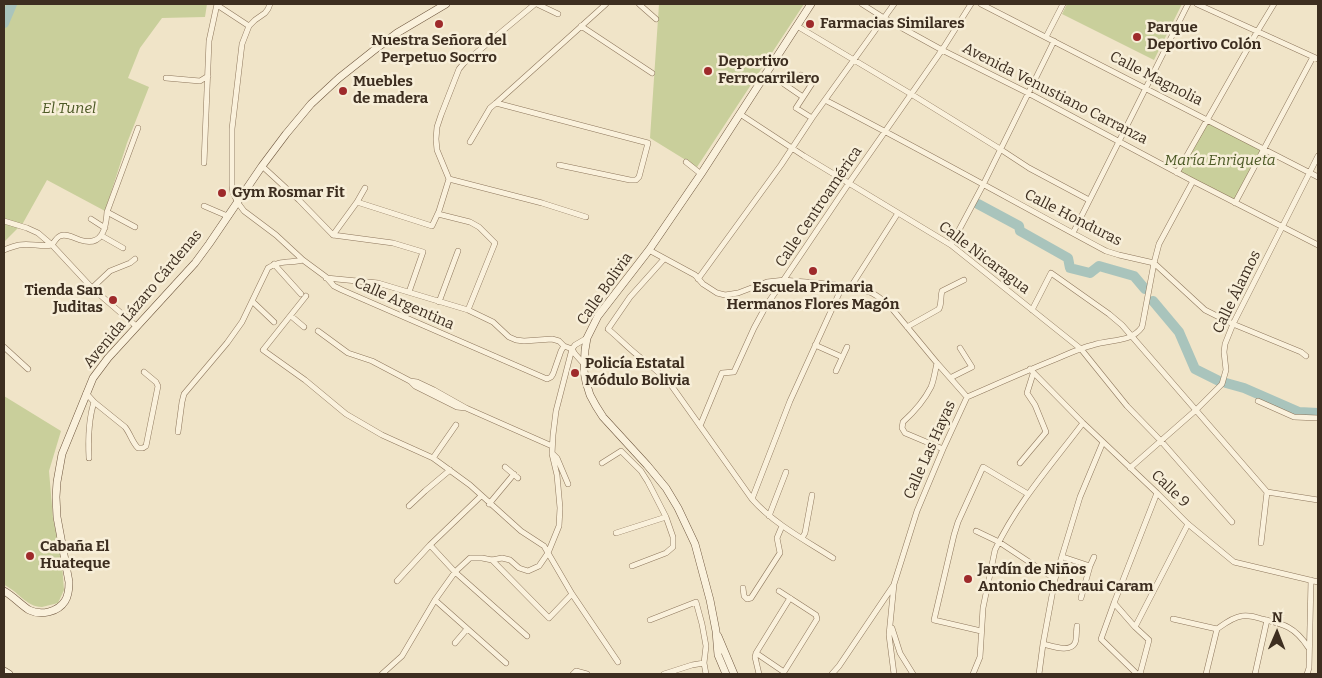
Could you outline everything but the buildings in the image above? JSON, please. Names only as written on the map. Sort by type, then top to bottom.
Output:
[{"type":"main road","name":"Avenida Lázaro Cárdenas","points":[[4,590],[13,595],[23,606],[31,611],[40,613],[59,608],[65,602],[68,593],[68,572],[57,516],[57,482],[62,454],[86,393],[93,378],[108,358],[195,263],[262,166],[311,104],[339,78],[397,34],[446,4]]},
{"type":"main road","name":"Calle Bolivia","points":[[716,632],[710,600],[695,544],[678,508],[666,488],[648,465],[603,417],[590,395],[584,364],[587,338],[598,316],[649,250],[701,174],[811,4]]},
{"type":"main road","points":[[716,632],[718,655],[726,674]]},
{"type":"main road","points":[[716,632],[734,674]]},
{"type":"main road","points":[[4,671],[9,674]]},
{"type":"street","points":[[204,163],[209,41],[217,4],[249,26]]},
{"type":"street","points":[[238,203],[232,186],[232,129],[242,44],[249,26],[268,10],[270,4]]},
{"type":"street","points":[[357,202],[432,226],[438,214],[449,179],[437,150],[437,127],[459,69],[536,4],[558,14]]},
{"type":"street","points":[[470,142],[490,108],[606,4]]},
{"type":"street","points":[[639,4],[656,19]]},
{"type":"street","name":"Avenida Venustiano Carranza","points":[[862,4],[942,50],[1028,93],[1318,246]]},
{"type":"street","points":[[698,279],[894,4]]},
{"type":"street","name":"Calle Centroamérica","points":[[700,426],[722,373],[734,372],[766,306],[942,50],[971,4]]},
{"type":"street","name":"Calle Magnolia","points":[[981,4],[1318,177]]},
{"type":"street","points":[[1046,37],[1063,4]]},
{"type":"street","points":[[1073,233],[1188,4]]},
{"type":"street","points":[[1197,4],[1316,58],[1235,203]]},
{"type":"street","points":[[1178,173],[1274,4]]},
{"type":"street","points":[[581,26],[652,73]]},
{"type":"street","points":[[797,26],[911,94],[1029,168],[1089,200]]},
{"type":"street","points":[[951,245],[1054,41]]},
{"type":"street","points":[[801,75],[813,82],[796,108],[812,118]]},
{"type":"street","points":[[166,78],[200,81],[208,76]]},
{"type":"street","points":[[784,84],[803,97]]},
{"type":"street","name":"Calle Honduras","points":[[825,100],[886,131],[1106,251],[1154,263],[1205,310],[1233,324],[1301,352],[1306,356]]},
{"type":"street","points":[[496,103],[648,143],[639,176],[636,180],[558,164]]},
{"type":"street","name":"Calle Nicaragua","points":[[740,114],[898,214],[951,245],[1081,349],[1127,406],[1161,441],[1232,522]]},
{"type":"street","points":[[4,250],[26,244],[52,245],[63,235],[82,241],[96,240],[102,236],[107,212],[138,128]]},
{"type":"street","name":"Calle Álamos","points":[[1130,468],[1196,410],[1222,384],[1226,370],[1225,344],[1233,324],[1318,156]]},
{"type":"street","points":[[686,162],[701,174]]},
{"type":"street","points":[[262,166],[333,235],[393,243],[423,252],[409,292]]},
{"type":"street","points":[[449,179],[542,203],[586,217]]},
{"type":"street","points":[[1132,337],[1142,327],[1159,244],[1193,181]]},
{"type":"street","points":[[333,235],[365,188]]},
{"type":"street","name":"Calle Argentina","points":[[238,203],[244,211],[276,235],[334,286],[487,354],[547,378],[553,374],[560,351],[564,346]]},
{"type":"street","points":[[204,206],[229,216]]},
{"type":"street","points":[[107,212],[135,226]]},
{"type":"street","points":[[438,214],[470,222],[479,227],[495,243],[468,310]]},
{"type":"street","points":[[850,288],[898,214]]},
{"type":"street","points":[[91,219],[105,228]]},
{"type":"street","points":[[4,221],[27,228],[52,245],[92,288],[136,326]]},
{"type":"street","points":[[102,236],[123,248]]},
{"type":"street","points":[[649,250],[695,276],[717,293],[725,295],[738,293],[774,280],[850,288],[872,294],[888,305],[967,397]]},
{"type":"street","points":[[438,302],[458,251]]},
{"type":"street","points":[[92,288],[110,270],[130,263],[135,259]]},
{"type":"street","points":[[664,259],[630,297],[608,329],[663,376],[760,508],[782,526],[833,558]]},
{"type":"street","points":[[178,432],[184,394],[242,322],[268,268],[281,262],[303,260]]},
{"type":"street","points":[[274,264],[304,295],[263,350],[305,380],[346,414],[382,436],[433,458],[450,470],[521,531],[544,546],[572,594],[618,662]]},
{"type":"street","points":[[1032,310],[1051,273],[1110,314],[1122,325],[1267,492],[1318,500]]},
{"type":"street","points":[[326,278],[378,283],[468,310],[493,322],[509,337],[516,340],[552,339],[559,341],[564,346],[572,349],[574,354],[584,364]]},
{"type":"street","points":[[907,327],[939,309],[942,292],[964,280]]},
{"type":"street","points":[[752,499],[790,401],[842,287]]},
{"type":"street","points":[[253,302],[274,322]]},
{"type":"street","points":[[290,316],[304,326]]},
{"type":"street","points":[[318,331],[348,353],[372,361],[410,381],[434,390],[466,408],[552,446]]},
{"type":"street","name":"Calle Las Hayas","points":[[894,674],[889,635],[894,584],[917,511],[967,397],[1031,372],[1094,344],[1132,337]]},
{"type":"street","points":[[382,674],[402,656],[435,600],[455,572],[470,558],[492,560],[502,558],[510,560],[519,568],[528,571],[539,566],[548,553],[559,526],[558,484],[552,454],[556,411],[572,349],[587,338]]},
{"type":"street","points":[[815,345],[842,357]]},
{"type":"street","points":[[836,371],[847,346]]},
{"type":"street","points":[[4,347],[28,369]]},
{"type":"street","points":[[950,378],[972,367],[960,348]]},
{"type":"street","points":[[937,363],[932,385],[914,412],[903,422],[902,428],[905,432],[943,449]]},
{"type":"street","points":[[86,393],[94,402],[125,427],[138,448],[143,448],[146,446],[158,386],[144,372]]},
{"type":"street","points":[[1020,463],[1046,432],[1035,405],[1027,393],[1031,372]]},
{"type":"street","name":"Calle 9","points":[[1031,372],[1188,524],[1234,562],[1318,582]]},
{"type":"street","points":[[1258,401],[1294,417],[1318,418]]},
{"type":"street","points":[[89,458],[88,433],[94,402]]},
{"type":"street","points":[[974,674],[980,657],[983,608],[995,550],[1028,494],[1083,424]]},
{"type":"street","points":[[433,458],[456,425]]},
{"type":"street","points":[[1039,674],[1055,579],[1080,497],[1103,442]]},
{"type":"street","points":[[602,463],[621,451],[648,482],[666,517],[673,537],[673,547],[666,553],[632,566]]},
{"type":"street","points":[[552,454],[556,458],[568,484]]},
{"type":"street","points":[[641,472],[648,465]]},
{"type":"street","points":[[489,504],[516,476],[505,467]]},
{"type":"street","points":[[981,631],[934,620],[958,522],[983,467],[1028,494]]},
{"type":"street","points":[[409,506],[424,490],[450,470]]},
{"type":"street","points":[[769,516],[786,472]]},
{"type":"street","points":[[1261,543],[1267,492]]},
{"type":"street","points":[[1114,602],[1149,640],[1139,674],[1101,639],[1114,602],[1157,493]]},
{"type":"street","points":[[802,538],[805,533],[812,495]]},
{"type":"street","points":[[398,581],[430,544],[481,496]]},
{"type":"street","points":[[616,532],[666,517]]},
{"type":"street","points":[[1135,626],[1188,524]]},
{"type":"street","points":[[743,588],[744,596],[747,599],[751,598],[780,553],[778,538],[782,526]]},
{"type":"street","points":[[976,531],[999,542],[1055,579]]},
{"type":"street","points":[[430,544],[455,572],[527,636]]},
{"type":"street","points":[[1081,598],[1094,556]]},
{"type":"street","points":[[1063,557],[1090,566]]},
{"type":"street","points":[[492,560],[549,618],[572,594]]},
{"type":"street","points":[[1308,674],[1311,580]]},
{"type":"street","points":[[832,674],[894,584]]},
{"type":"street","points":[[756,653],[784,672],[817,619],[816,615],[779,591]]},
{"type":"street","points":[[759,674],[755,657],[756,653],[790,598]]},
{"type":"street","points":[[435,600],[506,663]]},
{"type":"street","points":[[650,620],[696,602],[706,646],[704,663],[706,674]]},
{"type":"street","points":[[1173,619],[1217,629],[1242,616],[1251,616],[1282,624],[1303,638],[1308,647]]},
{"type":"street","points":[[1255,674],[1267,620]]},
{"type":"street","points":[[891,626],[900,653],[913,674]]},
{"type":"street","points":[[1044,644],[1066,648],[1071,647],[1075,642],[1077,626]]},
{"type":"street","points":[[455,643],[467,629]]},
{"type":"street","points":[[1206,674],[1217,629]]},
{"type":"street","points":[[664,674],[704,663]]},
{"type":"street","points":[[574,672],[587,674]]},
{"type":"green space","name":"El Tunel","points":[[4,4],[207,4],[205,17],[162,18],[140,48],[128,78],[149,87],[127,143],[105,211],[47,180],[23,223],[4,242]]},
{"type":"green space","name":"Deportivo Ferrocarrilero","points":[[659,4],[804,4],[697,167],[650,138]]},
{"type":"green space","name":"Parque Deportivo Colón","points":[[1067,4],[1182,4],[1154,60],[1062,14]]},
{"type":"green space","name":"María Enriqueta","points":[[1208,119],[1264,149],[1235,203],[1177,173]]},
{"type":"green space","points":[[4,396],[61,431],[49,471],[53,518],[62,564],[64,590],[58,603],[42,607],[31,604],[4,585]]},
{"type":"waterway","points":[[4,23],[12,4]]},
{"type":"waterway","points":[[978,204],[1019,226],[1020,231],[1068,258],[1070,268],[1090,273],[1099,266],[1134,276],[1145,289]]},
{"type":"waterway","points":[[1153,301],[1179,332],[1195,369],[1219,381]]},
{"type":"waterway","points":[[1226,383],[1244,388],[1299,412],[1318,413]]},
{"type":"place","name":"Nuestra Señora del Perpetuo Socrro","points":[[439,24]]},
{"type":"place","name":"Farmacias Similares","points":[[810,24]]},
{"type":"place","name":"Parque Deportivo Colón","points":[[1137,37]]},
{"type":"place","name":"Deportivo Ferrocarrilero","points":[[708,71]]},
{"type":"place","name":"Muebles de madera","points":[[343,91]]},
{"type":"place","name":"Gym Rosmar Fit","points":[[222,193]]},
{"type":"place","name":"Escuela Primaria Hermanos Flores Magón","points":[[813,271]]},
{"type":"place","name":"Tienda San Juditas","points":[[113,300]]},
{"type":"place","name":"Policía Estatal Módulo Bolivia","points":[[575,373]]},
{"type":"place","name":"Cabaña El Huateque","points":[[30,556]]},
{"type":"place","name":"Jardín de Niños Antonio Chedraui Caram","points":[[968,579]]}]
